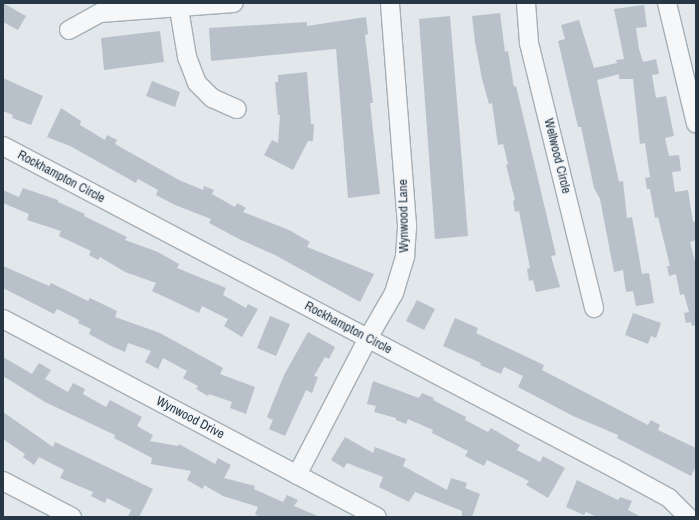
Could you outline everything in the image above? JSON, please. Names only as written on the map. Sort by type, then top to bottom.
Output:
[{"type":"street","points":[[69,30],[100,13],[179,5],[234,3]]},
{"type":"street","name":"Wynwood Lane","points":[[298,475],[368,338],[394,293],[402,271],[407,243],[390,3]]},
{"type":"street","name":"Wellwood Circle","points":[[526,3],[529,43],[594,308]]},
{"type":"street","points":[[666,3],[696,124]]},
{"type":"street","points":[[179,5],[187,57],[197,83],[212,98],[237,109]]},
{"type":"street","name":"Rockhampton Circle","points":[[3,146],[669,498],[688,517]]},
{"type":"street","name":"Wynwood Drive","points":[[3,319],[377,517]]},
{"type":"street","points":[[3,480],[72,517]]},
{"type":"building","points":[[3,3],[26,16],[18,30],[3,22]]},
{"type":"building","points":[[644,5],[647,27],[636,28],[639,49],[643,62],[656,59],[659,74],[652,75],[656,98],[666,96],[674,136],[665,138],[669,156],[679,155],[681,171],[672,172],[675,192],[688,190],[693,222],[696,221],[696,240],[690,242],[696,265],[696,325],[692,326],[691,322],[686,323],[684,313],[689,312],[684,294],[680,295],[676,274],[669,276],[667,266],[670,266],[658,217],[655,218],[650,189],[647,189],[645,178],[650,177],[645,143],[640,144],[633,79],[619,79],[619,74],[597,80],[619,182],[623,181],[627,218],[632,217],[642,274],[649,273],[654,303],[636,306],[633,291],[626,292],[623,270],[614,272],[600,199],[594,188],[581,127],[578,127],[558,41],[565,39],[561,25],[579,20],[594,68],[617,63],[616,60],[624,59],[614,9]]},
{"type":"building","points":[[500,13],[505,52],[508,51],[514,87],[516,86],[556,255],[551,256],[560,287],[536,292],[533,280],[529,281],[527,269],[530,268],[519,211],[515,212],[513,201],[515,200],[506,165],[508,164],[503,144],[498,145],[492,103],[489,104],[482,79],[475,42],[472,16]]},
{"type":"building","points":[[450,16],[468,236],[435,239],[419,19]]},
{"type":"building","points":[[366,17],[368,34],[365,35],[373,103],[370,103],[380,194],[348,198],[336,49],[211,61],[209,28],[307,22],[307,26]]},
{"type":"building","points":[[160,31],[164,62],[104,70],[101,38]]},
{"type":"building","points":[[307,72],[311,124],[314,124],[313,141],[308,141],[293,170],[264,155],[272,140],[278,143],[280,115],[278,115],[275,82],[278,82],[278,75]]},
{"type":"building","points":[[3,78],[43,96],[31,125],[12,118],[13,115],[3,111]]},
{"type":"building","points":[[152,81],[180,92],[175,107],[146,96]]},
{"type":"building","points":[[61,108],[81,121],[80,125],[105,140],[107,135],[117,140],[115,144],[179,180],[203,190],[204,186],[214,190],[212,194],[235,207],[237,203],[246,208],[243,212],[289,230],[310,242],[307,247],[374,274],[360,302],[275,255],[239,239],[209,223],[211,219],[175,205],[156,195],[158,190],[138,179],[136,183],[70,146],[47,137]]},
{"type":"building","points":[[23,188],[58,200],[58,202],[85,214],[84,216],[127,237],[125,240],[158,252],[179,264],[177,268],[226,288],[223,295],[246,308],[248,304],[258,309],[242,337],[224,326],[228,319],[202,306],[199,313],[152,291],[156,283],[125,272],[100,257],[98,260],[89,255],[91,251],[59,236],[61,231],[27,220],[29,214],[3,203],[3,190],[19,197]]},
{"type":"building","points":[[3,266],[49,286],[51,283],[88,301],[90,298],[117,311],[115,317],[160,333],[223,368],[220,374],[255,387],[246,414],[230,408],[232,402],[209,394],[208,396],[196,389],[198,386],[183,378],[187,371],[163,358],[158,369],[145,362],[151,351],[128,343],[125,352],[89,334],[91,329],[78,323],[79,320],[57,309],[54,314],[3,288]]},
{"type":"building","points":[[417,300],[435,309],[424,330],[406,321]]},
{"type":"building","points":[[633,313],[661,323],[656,338],[651,336],[648,344],[625,335]]},
{"type":"building","points":[[270,316],[290,324],[276,356],[257,348]]},
{"type":"building","points":[[455,318],[478,328],[476,333],[544,365],[542,370],[648,425],[651,420],[660,425],[658,430],[696,448],[696,466],[691,476],[617,438],[618,435],[573,416],[518,387],[523,376],[504,367],[501,374],[480,365],[481,363],[443,346]]},
{"type":"building","points":[[308,332],[335,347],[329,359],[325,357],[314,376],[318,377],[312,393],[306,390],[285,436],[269,429],[273,420],[267,417],[284,375]]},
{"type":"building","points":[[3,357],[32,374],[39,363],[51,370],[45,379],[68,392],[73,383],[85,389],[83,394],[106,407],[110,400],[142,417],[137,426],[153,435],[150,441],[178,446],[179,444],[215,464],[218,458],[231,465],[224,478],[255,486],[254,489],[283,502],[287,495],[298,500],[294,506],[320,517],[260,517],[255,514],[258,507],[223,496],[204,485],[203,489],[187,480],[191,471],[151,464],[152,458],[114,438],[115,435],[45,402],[3,376]]},
{"type":"building","points":[[373,381],[419,398],[422,393],[434,398],[433,400],[466,417],[465,420],[488,432],[491,428],[520,445],[517,450],[540,462],[543,456],[565,468],[548,498],[526,485],[529,481],[487,460],[484,466],[465,456],[468,451],[432,433],[433,430],[408,419],[406,424],[396,420],[396,418],[374,412],[376,406],[367,404]]},
{"type":"building","points":[[3,412],[53,447],[55,442],[153,489],[139,517],[128,517],[131,510],[107,498],[105,503],[91,496],[93,492],[60,478],[64,470],[39,457],[34,465],[23,457],[25,454],[3,439]]},
{"type":"building","points":[[345,437],[373,453],[375,447],[406,459],[403,466],[447,490],[451,478],[467,483],[465,488],[480,494],[472,517],[462,517],[462,511],[415,492],[409,502],[379,487],[383,477],[347,463],[344,468],[331,460]]},
{"type":"building","points":[[577,480],[618,500],[620,497],[632,501],[628,510],[641,517],[597,517],[586,512],[584,515],[566,507]]}]
